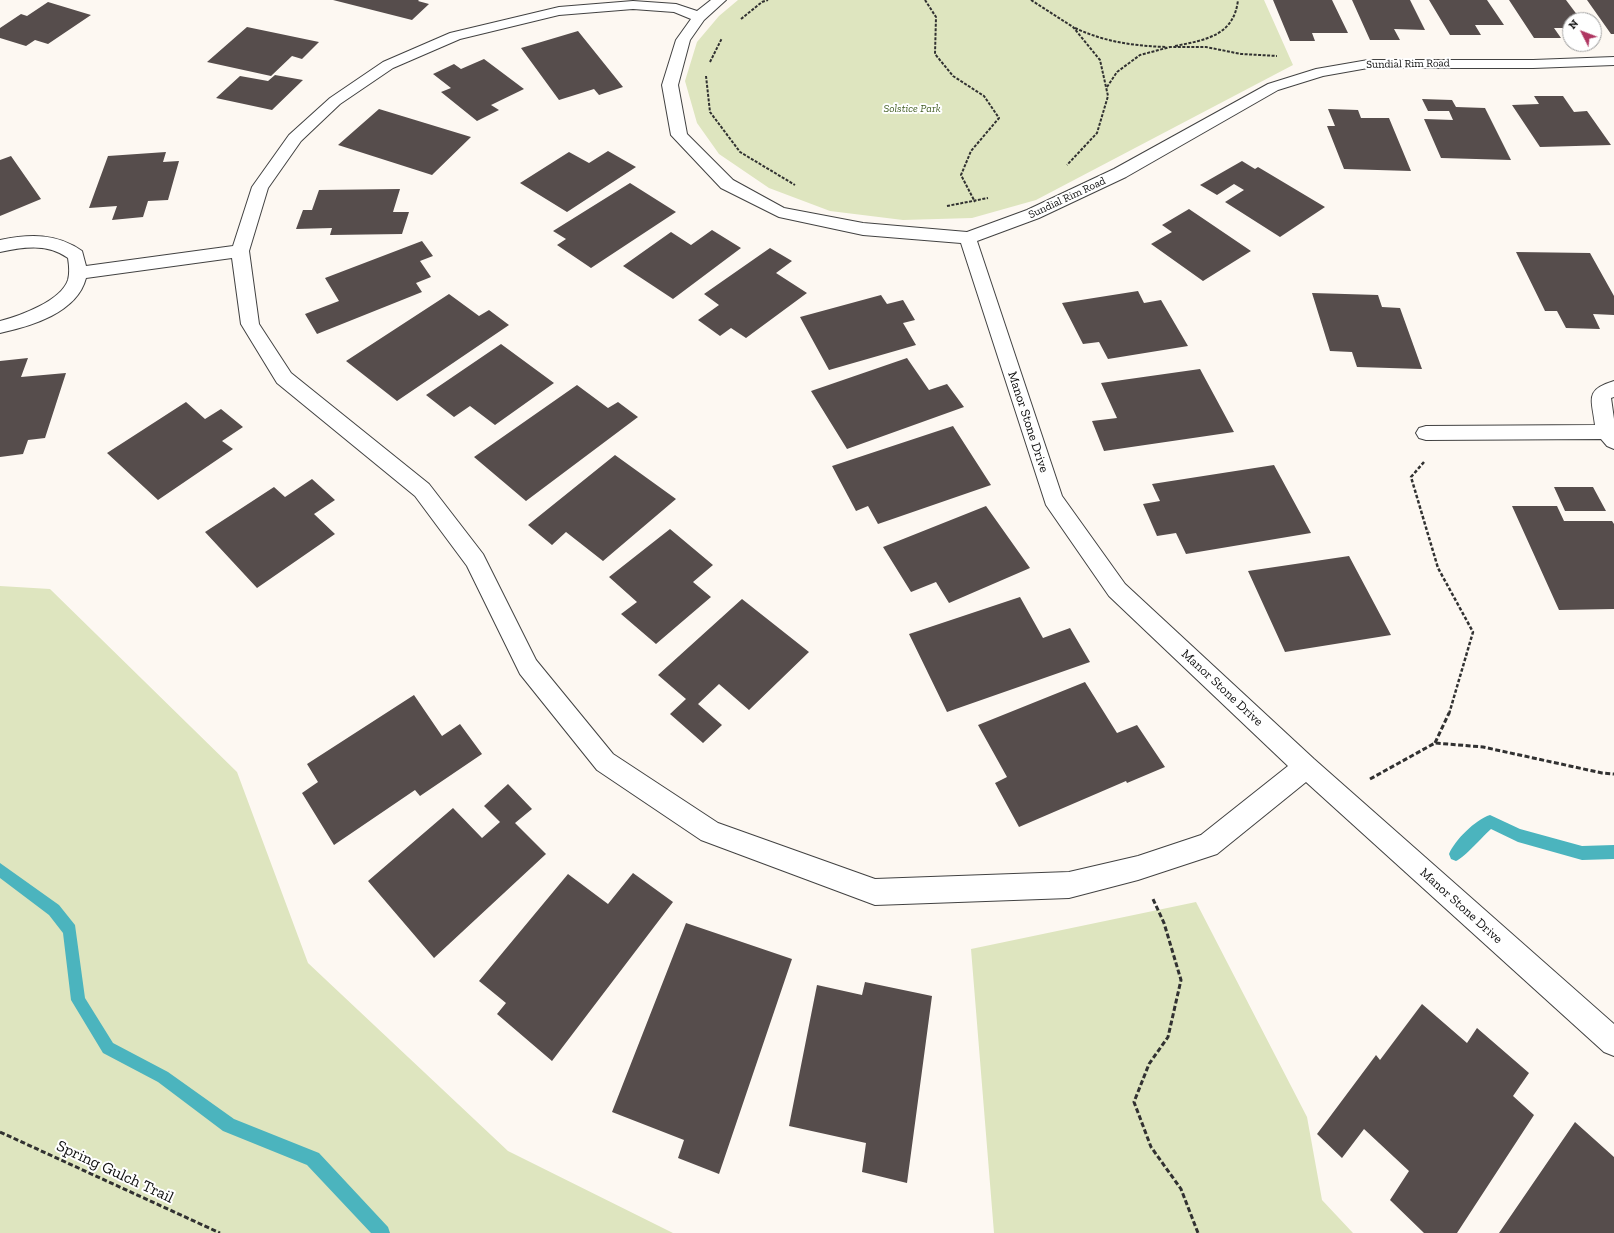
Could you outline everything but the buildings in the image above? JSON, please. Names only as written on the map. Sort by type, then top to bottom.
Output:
[{"type":"street","name":"Sundial Rim Road","points":[[719,0],[698,17],[683,40],[670,85],[679,135],[727,184],[779,212],[863,229],[968,238],[1033,214],[1120,173],[1272,87],[1321,72],[1368,64],[1533,64],[1614,60]]},
{"type":"street","points":[[698,17],[676,8],[633,5],[557,5],[455,36],[388,65],[335,101],[295,138],[260,187],[240,252],[250,324],[284,378],[422,490],[476,560],[528,667],[605,762],[710,832],[875,892],[1069,885],[1138,868],[1208,845],[1306,767]]},
{"type":"street","name":"Manor Stone Drive","points":[[968,238],[1053,499],[1117,590],[1306,767],[1614,1042]]},
{"type":"street","points":[[0,246],[36,240],[64,246],[76,255],[78,273],[77,281],[63,298],[44,312],[17,324],[0,327]]},
{"type":"street","points":[[78,273],[240,252]]},
{"type":"street","points":[[1426,433],[1610,437],[1601,395],[1614,388]]},
{"type":"path","points":[[740,20],[765,0]]},
{"type":"path","points":[[762,2],[768,0]]},
{"type":"path","points":[[925,0],[936,17],[935,54],[953,76],[984,96],[999,118],[971,151],[961,176],[992,230]]},
{"type":"path","points":[[1031,0],[1073,27],[1097,39],[1131,46],[1206,47],[1241,54],[1280,57]]},
{"type":"path","points":[[1106,87],[1117,72],[1140,55],[1209,39],[1228,27],[1238,12],[1238,0]]},
{"type":"path","points":[[1065,167],[1097,134],[1108,96],[1100,60],[1073,27]]},
{"type":"path","points":[[708,64],[724,33]]},
{"type":"path","points":[[705,71],[710,112],[740,152],[793,184],[800,186]]},
{"type":"path","points":[[942,207],[994,197]]},
{"type":"path","points":[[1426,433],[1438,445],[1411,477],[1438,568],[1473,632],[1452,706],[1435,743]]},
{"type":"path","points":[[1367,781],[1435,743],[1483,747],[1602,773],[1614,774]]},
{"type":"path","points":[[1138,868],[1164,923],[1181,980],[1168,1037],[1149,1064],[1134,1102],[1151,1147],[1181,1189],[1198,1233]]},
{"type":"path","name":"Spring Gulch Trail","points":[[0,1132],[220,1233]]},
{"type":"green space","name":"Solstice Park","points":[[738,0],[1264,0],[1293,65],[1036,200],[972,218],[903,220],[830,211],[769,188],[719,154],[697,123],[685,81],[697,42],[719,16]]},
{"type":"green space","points":[[0,586],[50,589],[237,772],[308,963],[508,1151],[673,1233],[0,1233]]},
{"type":"green space","points":[[1196,902],[1307,1117],[1322,1200],[1353,1233],[994,1233],[971,949]]},
{"type":"waterway","points":[[1456,854],[1471,837],[1490,821],[1518,835],[1582,853],[1614,852]]},
{"type":"waterway","points":[[0,870],[54,910],[70,930],[78,1000],[108,1048],[163,1077],[229,1125],[313,1159],[382,1233]]}]
